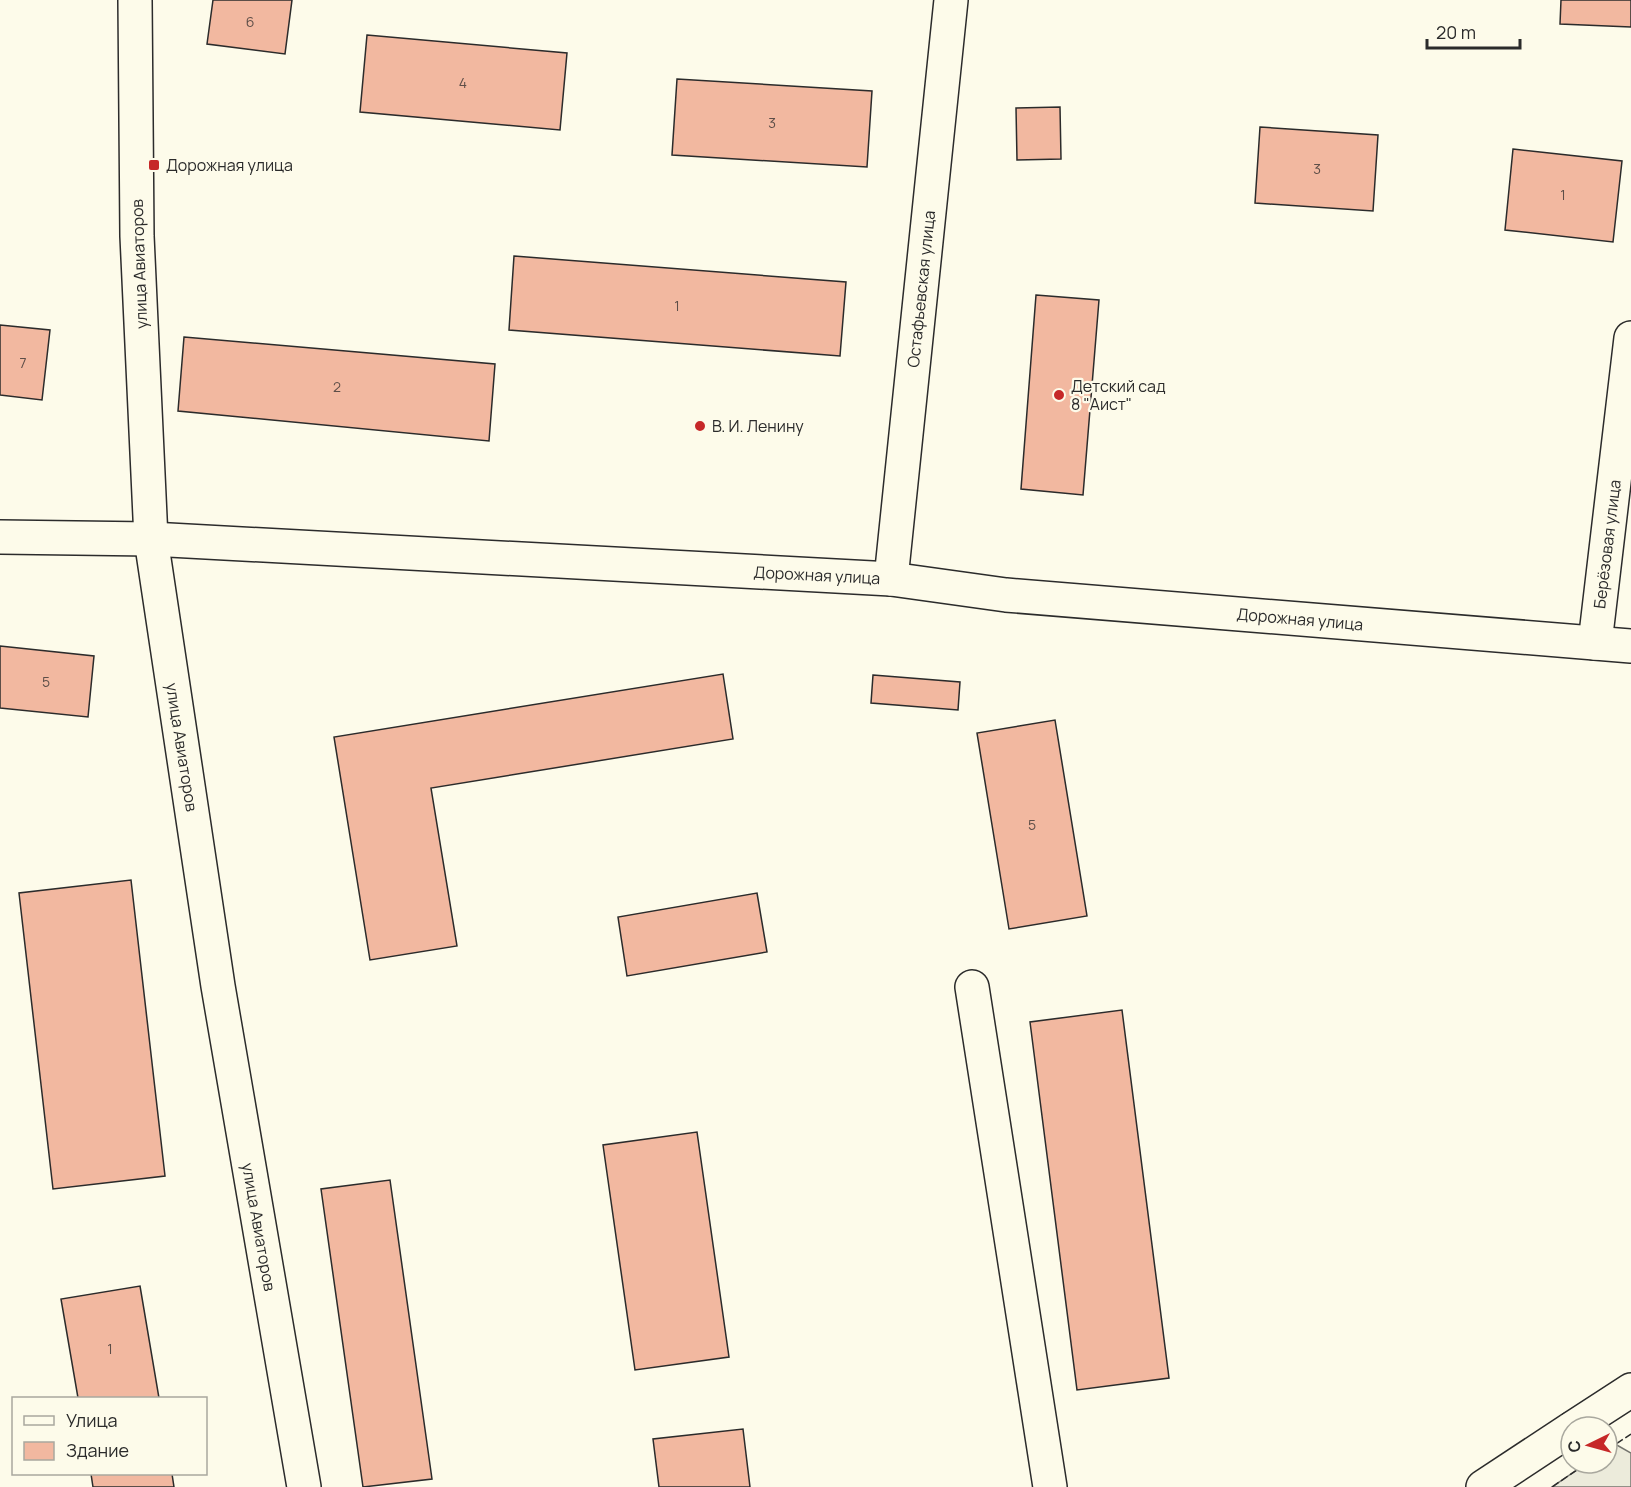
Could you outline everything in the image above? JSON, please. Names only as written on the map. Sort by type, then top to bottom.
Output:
[{"type":"street","name":"улица Авиаторов","points":[[135,0],[137,236],[150,539],[218,986],[304,1487]]},
{"type":"street","name":"Остафьевская улица","points":[[891,579],[951,0]]},
{"type":"street","name":"Берёзовая улица","points":[[1595,643],[1631,338]]},
{"type":"street","name":"Дорожная улица","points":[[0,537],[150,539],[891,579],[1006,595],[1631,646]]},
{"type":"street","points":[[972,987],[1050,1487]]},
{"type":"street","points":[[1593,1415],[1631,1390]]},
{"type":"street","points":[[1483,1487],[1559,1437]]},
{"type":"shaded area","points":[[1619,1446],[1631,1453],[1631,1487],[1552,1487],[1570,1475],[1619,1475]]},
{"type":"building","points":[[213,0],[292,0],[285,54],[207,44]]},
{"type":"building","points":[[1561,0],[1631,0],[1631,27],[1560,24]]},
{"type":"building","points":[[367,35],[567,53],[560,130],[360,112]]},
{"type":"building","points":[[677,79],[872,91],[867,167],[672,155]]},
{"type":"building","points":[[1060,107],[1061,159],[1017,160],[1016,108]]},
{"type":"building","points":[[1260,127],[1378,135],[1373,211],[1255,203]]},
{"type":"building","points":[[1513,149],[1622,161],[1613,242],[1505,230]]},
{"type":"building","points":[[514,256],[846,282],[840,356],[509,330]]},
{"type":"building","name":"Детский сад 8 \"Аист\"","points":[[1036,295],[1099,300],[1083,495],[1021,489]]},
{"type":"building","points":[[0,325],[50,330],[42,400],[0,395]]},
{"type":"building","points":[[184,337],[495,364],[489,441],[178,411]]},
{"type":"building","points":[[0,646],[94,656],[88,717],[0,708]]},
{"type":"building","points":[[723,674],[733,739],[431,788],[457,946],[370,960],[334,737]]},
{"type":"building","points":[[873,675],[960,682],[958,710],[871,703]]},
{"type":"building","points":[[1055,720],[1087,916],[1009,929],[977,733]]},
{"type":"building","points":[[131,880],[165,1176],[53,1189],[19,893]]},
{"type":"building","points":[[757,893],[767,952],[627,976],[618,917]]},
{"type":"building","points":[[1122,1010],[1169,1378],[1077,1390],[1030,1022]]},
{"type":"building","points":[[697,1132],[729,1357],[635,1370],[603,1145]]},
{"type":"building","points":[[390,1180],[432,1479],[363,1487],[321,1189]]},
{"type":"building","points":[[140,1286],[159,1397],[78,1397],[61,1299]]},
{"type":"building","points":[[743,1429],[750,1487],[659,1487],[653,1439]]},
{"type":"building","points":[[91,1475],[172,1475],[174,1487],[93,1487]]},
{"type":"fence","points":[[1619,1442],[1631,1434]]},
{"type":"fence","points":[[1552,1487],[1570,1475]]},
{"type":"place","name":"Дорожная улица","points":[[154,165]]},
{"type":"place","name":"Детский сад 8 \"Аист\"","points":[[1059,395]]},
{"type":"place","name":"В. И. Ленину","points":[[700,426]]}]
